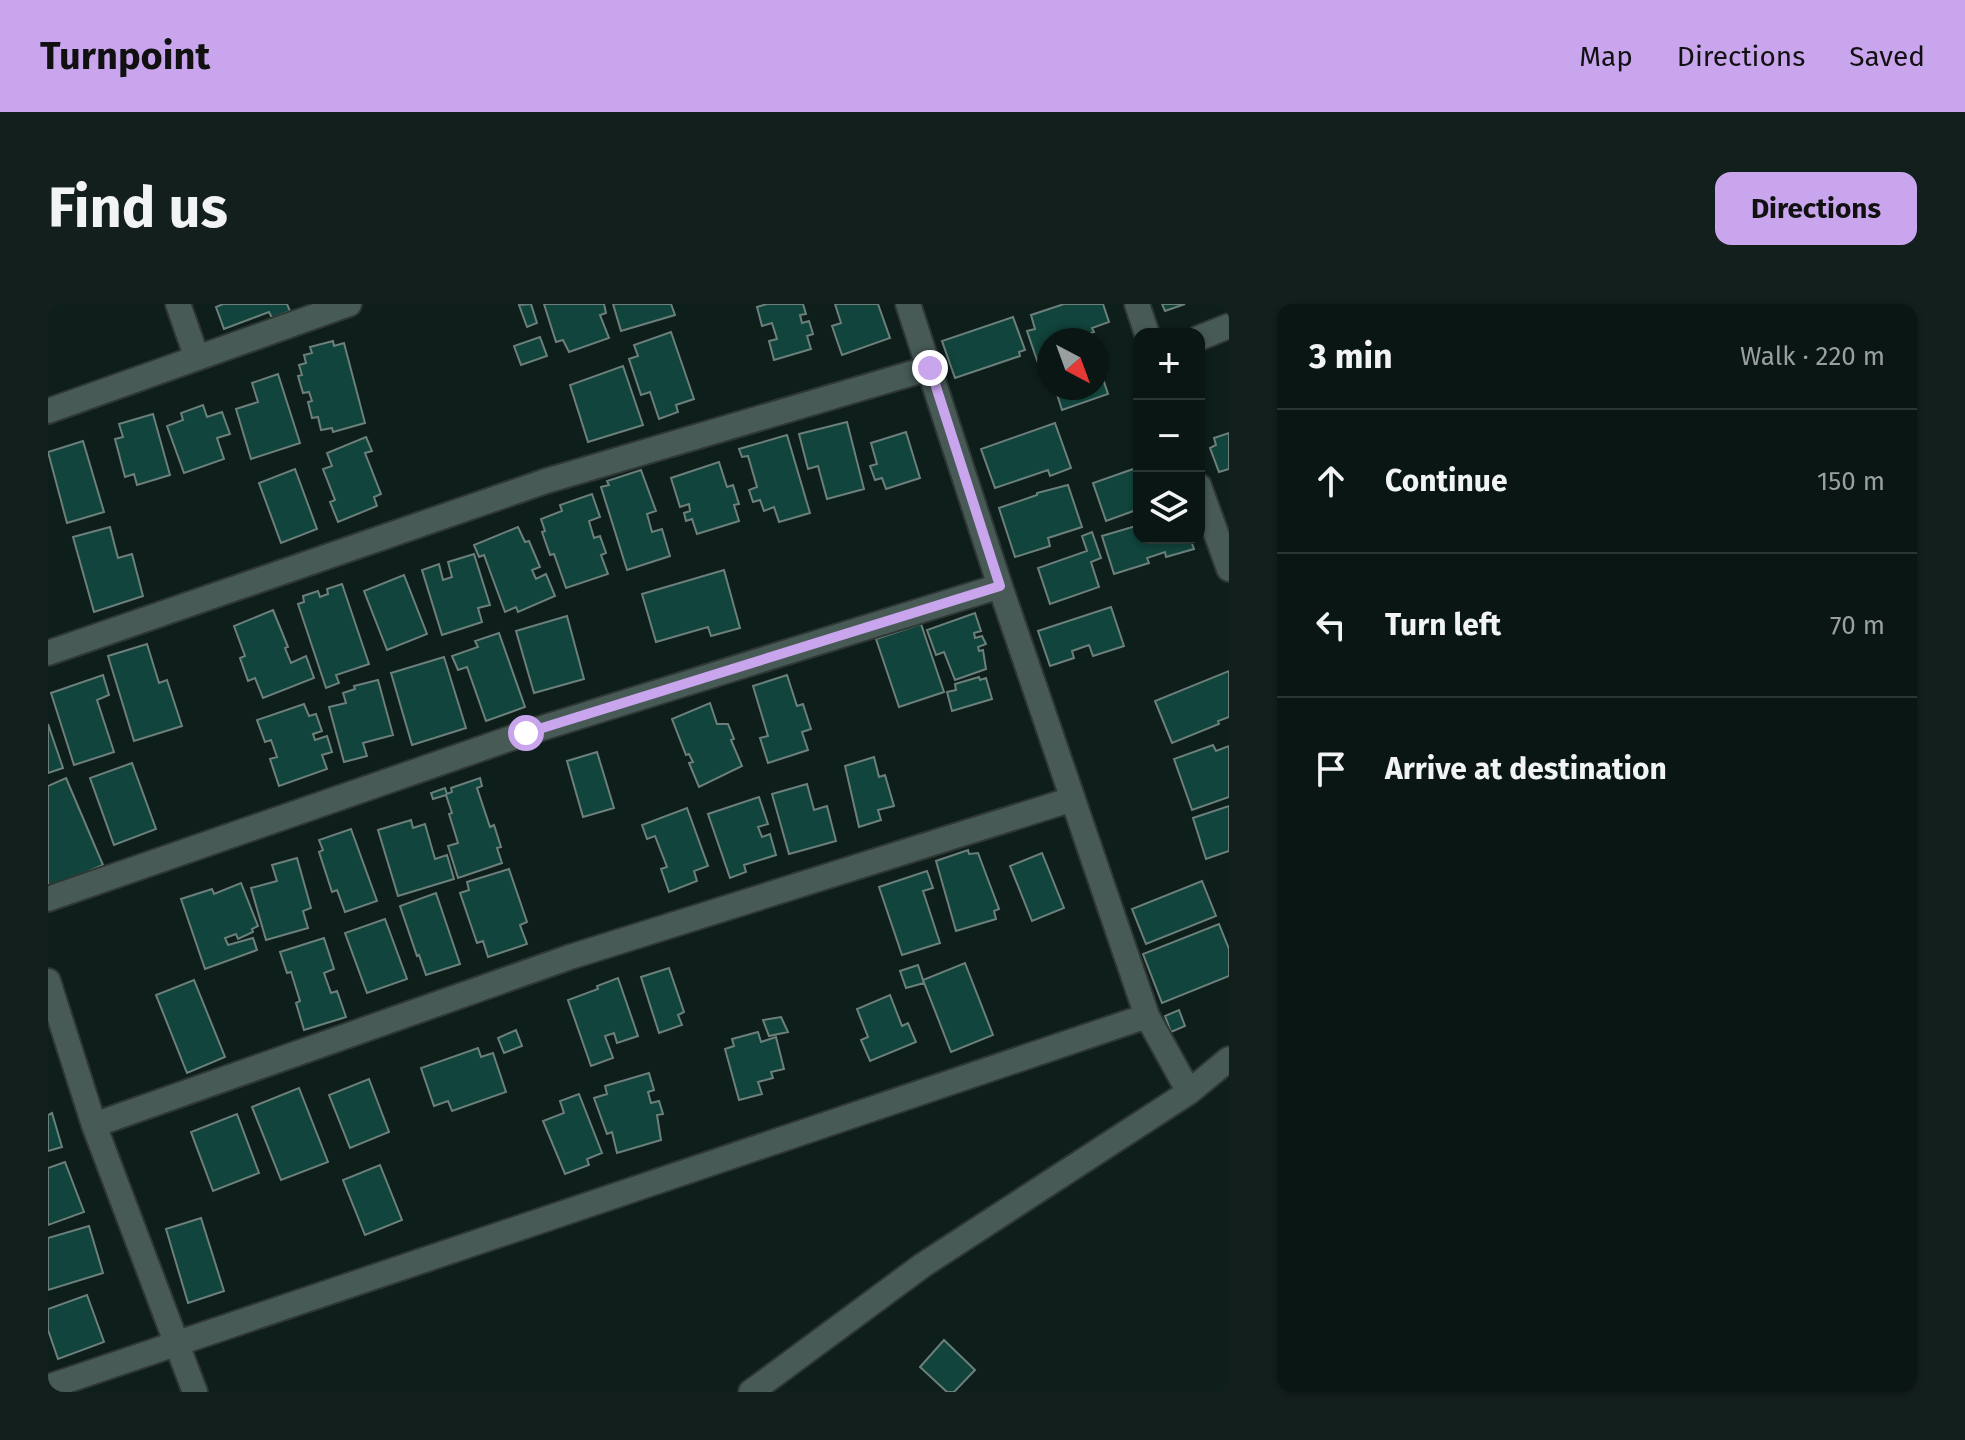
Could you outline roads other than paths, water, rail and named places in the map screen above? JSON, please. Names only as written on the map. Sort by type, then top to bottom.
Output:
[{"type":"street","points":[[178,304],[197,358]]},
{"type":"street","points":[[48,411],[349,304]]},
{"type":"street","points":[[908,304],[1000,586],[1147,1016],[1189,1092]]},
{"type":"street","points":[[1137,304],[1145,328]]},
{"type":"street","points":[[1205,336],[1229,326]]},
{"type":"street","points":[[48,653],[546,481],[930,368]]},
{"type":"street","points":[[1205,503],[1229,569]]},
{"type":"street","points":[[48,899],[526,733],[1000,586]]},
{"type":"street","points":[[94,1125],[570,957],[1073,799]]},
{"type":"street","points":[[48,981],[94,1125],[195,1392]]},
{"type":"street","points":[[48,1387],[1147,1016]]},
{"type":"street","points":[[751,1392],[923,1265],[1189,1092],[1229,1059]]}]
